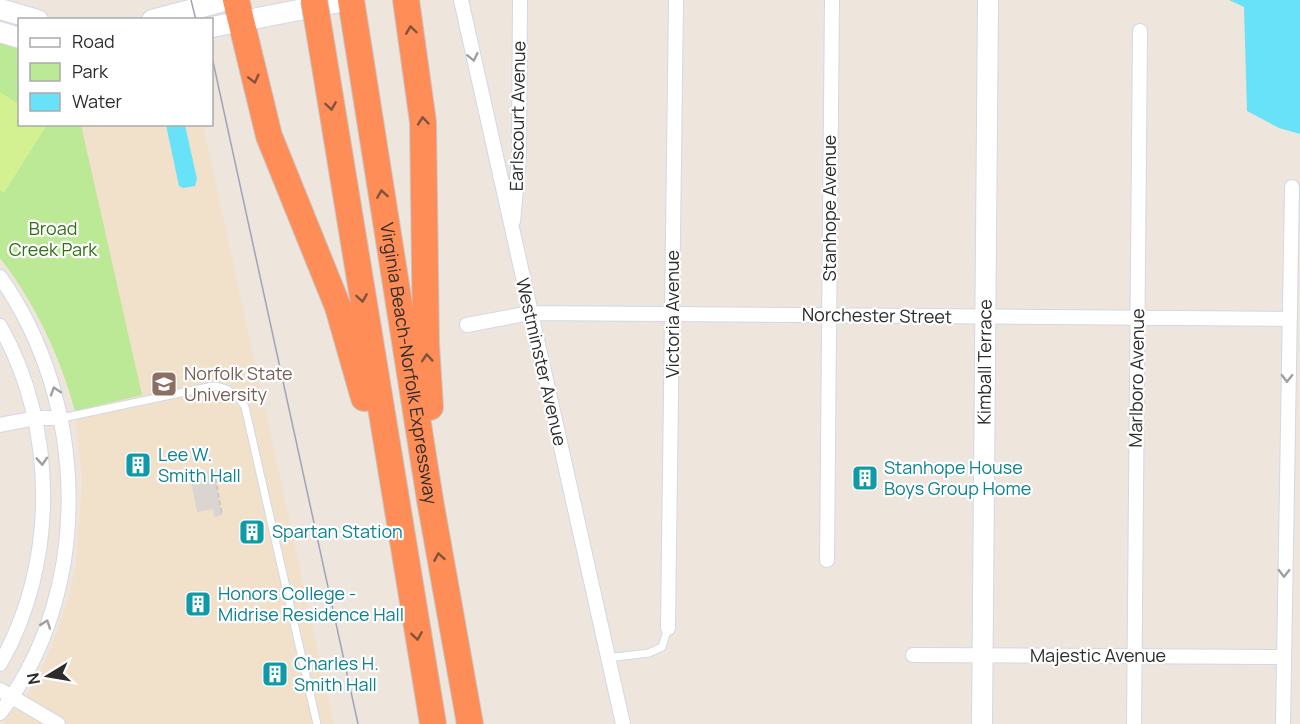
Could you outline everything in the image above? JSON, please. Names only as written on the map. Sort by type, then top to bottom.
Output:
[{"type":"highway","name":"Virginia Beach-Norfolk Expressway","points":[[314,0],[394,502],[433,724]]},
{"type":"highway","name":"Virginia Beach-Norfolk Expressway","points":[[350,0],[430,500],[470,724]]},
{"type":"highway","points":[[406,0],[423,122],[426,176],[426,334],[432,449],[430,500]]},
{"type":"highway","points":[[238,11],[269,136],[338,307],[394,502]]},
{"type":"street","points":[[160,18],[228,0]]},
{"type":"street","points":[[213,26],[238,11],[350,0]]},
{"type":"street","name":"Westminster Avenue","points":[[461,0],[606,658],[623,724]]},
{"type":"street","name":"Earlscourt Avenue","points":[[512,232],[519,157],[520,0]]},
{"type":"street","name":"Victoria Avenue","points":[[668,628],[674,315],[676,0]]},
{"type":"street","name":"Stanhope Avenue","points":[[827,560],[832,0]]},
{"type":"street","name":"Kimball Terrace","points":[[982,724],[988,0]]},
{"type":"street","points":[[0,9],[31,18]]},
{"type":"street","name":"Marlboro Avenue","points":[[1134,724],[1140,31]]},
{"type":"street","points":[[0,32],[18,37]]},
{"type":"street","points":[[1283,724],[1292,187]]},
{"type":"street","points":[[0,278],[35,339],[62,418],[69,493],[63,560],[41,638],[5,694],[0,713]]},
{"type":"street","name":"Norchester Street","points":[[467,325],[530,313],[1288,319]]},
{"type":"street","points":[[0,326],[14,354],[36,418],[42,470],[40,535],[27,600],[0,664]]},
{"type":"street","points":[[0,425],[36,418],[62,418]]},
{"type":"street","name":"Majestic Avenue","points":[[913,655],[1283,657]]},
{"type":"street","points":[[5,694],[58,724]]},
{"type":"lane","points":[[62,418],[213,386],[225,388],[240,398],[245,406],[317,724]]},
{"type":"lane","points":[[606,658],[650,654],[662,647],[668,628]]},
{"type":"path","points":[[214,471],[222,515]]},
{"type":"shaded area","name":"Norfolk State University","points":[[0,44],[18,116],[18,126],[203,126],[334,724],[2,724],[31,689],[47,657],[68,600],[76,564],[82,482],[75,411],[62,368],[40,319],[20,283],[0,256]]},
{"type":"shaded area","points":[[214,471],[222,515],[214,517],[213,509],[197,512],[191,481],[206,478],[205,472]]},
{"type":"green space","name":"Broad Creek Park","points":[[0,43],[18,48],[18,126],[81,126],[142,395],[75,411],[62,370],[45,331],[13,275],[0,258]]},
{"type":"green space","points":[[0,92],[18,103],[18,126],[46,126],[4,193],[0,190]]},
{"type":"water","points":[[1229,0],[1300,0],[1300,134],[1279,128],[1247,111],[1244,7]]},
{"type":"water","points":[[166,126],[185,126],[197,179],[195,186],[183,188],[179,186]]},
{"type":"tram line","points":[[191,0],[196,18]]},
{"type":"tram line","points":[[213,62],[358,724]]},
{"type":"place","name":"Norfolk State University","points":[[164,384]]},
{"type":"place","name":"Lee W. Smith Hall","points":[[138,465]]},
{"type":"place","name":"Stanhope House Boys Group Home","points":[[865,478]]},
{"type":"place","name":"Spartan Station","points":[[252,532]]},
{"type":"place","name":"Honors College - Midrise Residence Hall","points":[[198,604]]},
{"type":"place","name":"Charles H. Smith Hall","points":[[275,674]]}]
